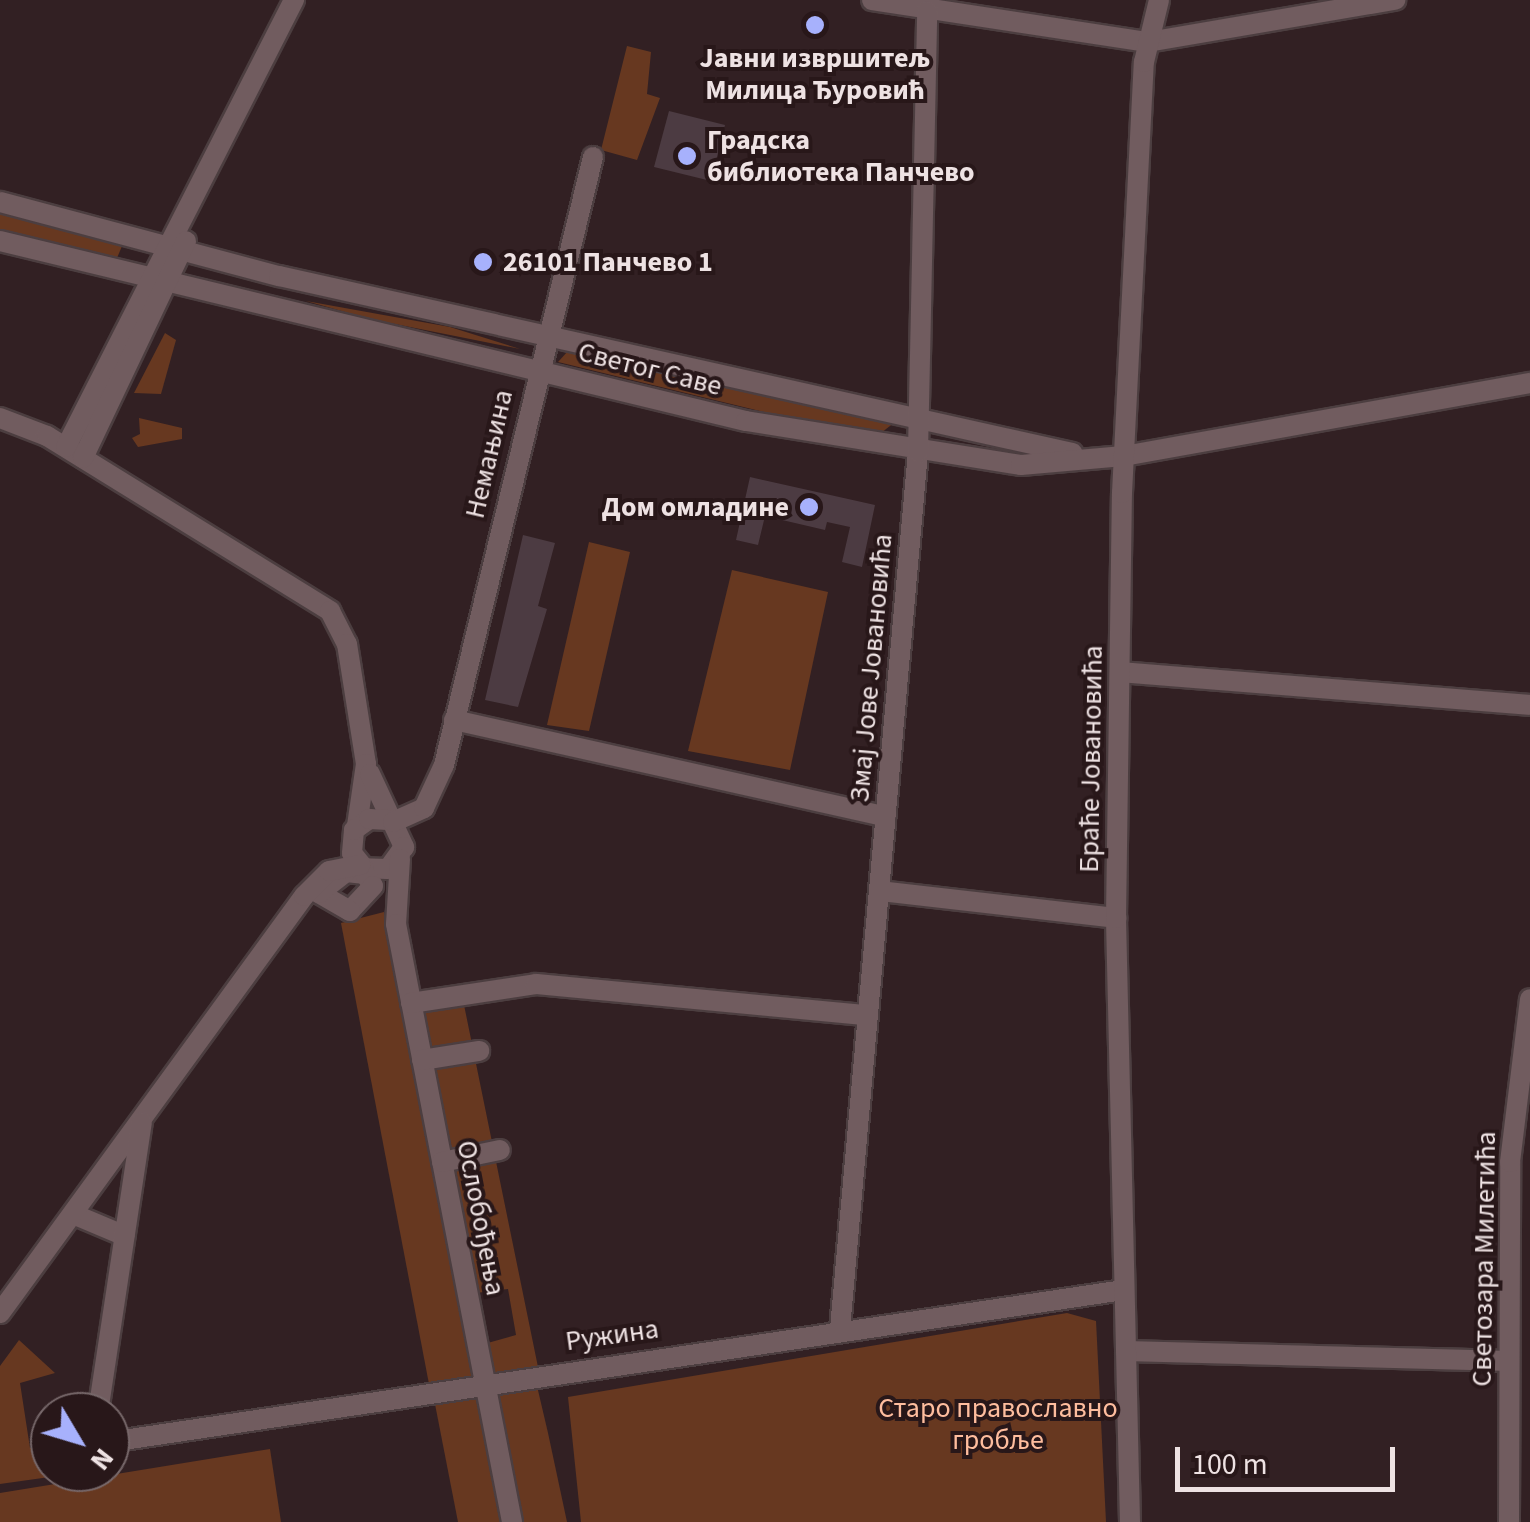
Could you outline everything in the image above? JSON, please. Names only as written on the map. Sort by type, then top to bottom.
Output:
[{"type":"street","points":[[74,453],[294,0]]},
{"type":"street","points":[[872,0],[1148,42],[1394,0]]},
{"type":"street","name":"Браће Јовановића","points":[[1130,1522],[1116,918],[1124,456],[1148,42],[1159,0]]},
{"type":"street","name":"Змај Јове Јовановића","points":[[840,1329],[920,422],[917,6]]},
{"type":"street","name":"Немањина","points":[[444,765],[592,157]]},
{"type":"street","name":"Светог Саве","points":[[0,202],[550,337],[1052,452],[1124,456]]},
{"type":"street","name":"Светог Саве","points":[[0,242],[538,371],[918,452],[1021,465],[1124,456],[1530,383]]},
{"type":"street","points":[[0,418],[74,453],[330,612],[347,644],[366,764],[402,853]]},
{"type":"street","points":[[1120,672],[1530,705]]},
{"type":"street","points":[[454,720],[885,816]]},
{"type":"street","points":[[0,1313],[142,1119],[314,898],[355,830],[366,764]]},
{"type":"street","points":[[355,830],[424,808],[444,765]]},
{"type":"street","points":[[314,898],[329,871],[362,866],[383,870],[402,853],[438,804],[444,765]]},
{"type":"street","name":"Ослобођења","points":[[355,830],[362,866],[396,924]]},
{"type":"street","name":"Ослобођења","points":[[402,853],[396,924],[512,1522]]},
{"type":"street","points":[[880,891],[1116,918]]},
{"type":"street","points":[[411,1003],[536,984],[865,1015]]},
{"type":"street","name":"Светозара Милетића","points":[[1509,1522],[1517,1371],[1510,1162],[1530,999]]},
{"type":"street","points":[[422,1060],[479,1050]]},
{"type":"street","points":[[101,1392],[142,1119]]},
{"type":"street","points":[[442,1162],[500,1150]]},
{"type":"street","points":[[72,1214],[125,1236]]},
{"type":"street","name":"Ружина","points":[[130,1439],[484,1382],[1124,1290]]},
{"type":"street","points":[[1126,1351],[1517,1371]]},
{"type":"green space","points":[[627,46],[651,52],[647,94],[660,98],[637,160],[601,150]]},
{"type":"green space","points":[[0,208],[125,239],[117,258],[0,230]]},
{"type":"green space","points":[[306,301],[450,327],[520,349],[370,319]]},
{"type":"green space","points":[[165,333],[176,340],[161,394],[134,393]]},
{"type":"green space","points":[[568,351],[895,422],[881,433],[813,424],[558,362]]},
{"type":"green space","points":[[139,418],[182,428],[182,439],[138,447],[132,438],[140,434]]},
{"type":"green space","points":[[589,542],[630,552],[589,731],[547,725]]},
{"type":"green space","points":[[732,570],[828,592],[790,770],[688,751]]},
{"type":"green space","points":[[384,912],[477,1375],[429,1384],[341,923]]},
{"type":"green space","points":[[463,1000],[538,1367],[491,1376],[484,1344],[516,1335],[508,1289],[476,1293],[420,1009]]},
{"type":"green space","name":"Старо православно гробље","points":[[1067,1313],[1096,1321],[1106,1522],[581,1522],[568,1397]]},
{"type":"green space","points":[[19,1340],[55,1373],[20,1383],[30,1448],[30,1480],[0,1484],[0,1366]]},
{"type":"green space","points":[[537,1386],[567,1522],[522,1522],[497,1392]]},
{"type":"green space","points":[[480,1393],[506,1522],[458,1522],[434,1399]]},
{"type":"green space","points":[[270,1449],[281,1522],[0,1522],[0,1493],[30,1488],[30,1492],[130,1492],[130,1472]]},
{"type":"building","name":"Градска библиотека Панчево","points":[[669,111],[725,125],[711,181],[654,167]]},
{"type":"building","points":[[750,477],[875,505],[862,567],[842,562],[850,527],[827,522],[825,530],[765,516],[758,545],[736,540]]},
{"type":"building","points":[[523,535],[555,543],[538,606],[547,609],[518,707],[485,700]]},
{"type":"place","name":"Јавни извршитељ Милица Ђуровић","points":[[815,25]]},
{"type":"place","name":"Градска библиотека Панчево","points":[[687,156]]},
{"type":"place","name":"26101 Панчево 1","points":[[483,262]]},
{"type":"place","name":"Дом омладине","points":[[809,507]]}]
